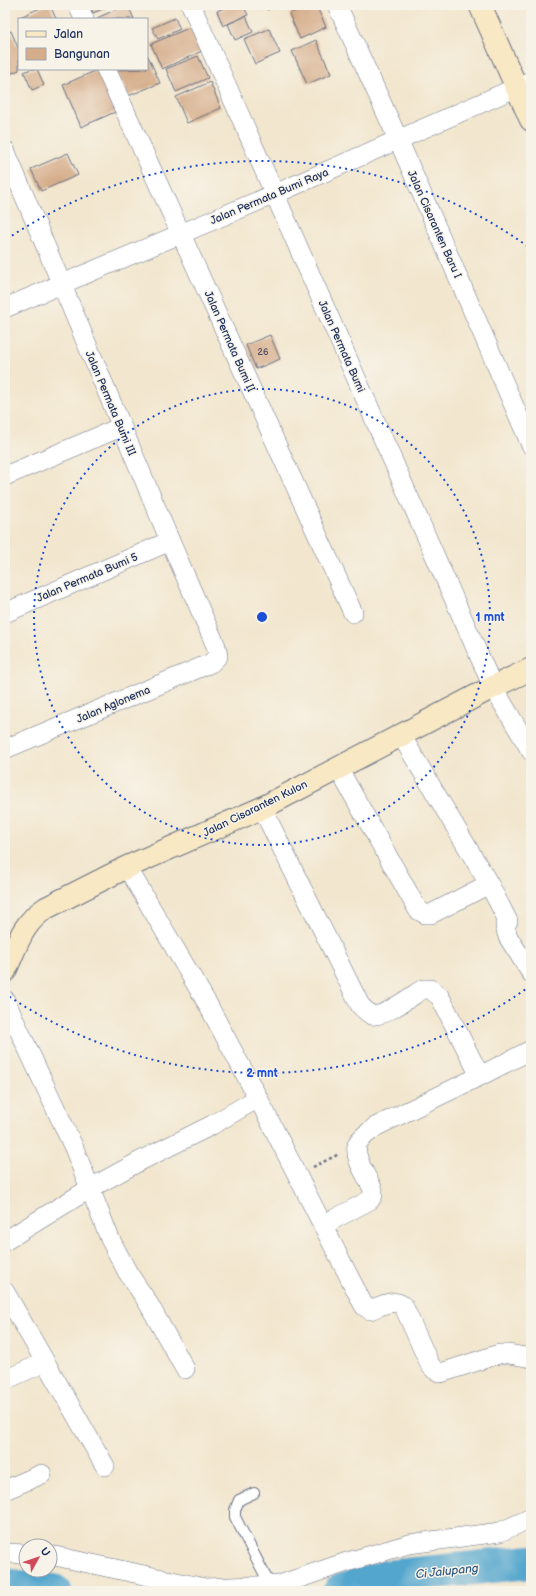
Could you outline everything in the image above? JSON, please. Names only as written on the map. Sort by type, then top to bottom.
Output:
[{"type":"main road","points":[[480,5],[524,84],[531,120]]},
{"type":"main road","name":"Jalan Cisaranten Kulon","points":[[5,971],[25,926],[36,914],[128,867],[262,808],[493,687],[531,669]]},
{"type":"street","points":[[78,5],[84,18]]},
{"type":"street","name":"Jalan Permata Bumi","points":[[191,5],[493,687],[531,751]]},
{"type":"street","name":"Jalan Cisaranten Baru I","points":[[337,5],[398,139],[531,444]]},
{"type":"street","name":"Jalan Permata Bumi II","points":[[106,70],[353,613]]},
{"type":"street","name":"Jalan Permata Bumi Raya","points":[[5,308],[274,194],[524,84]]},
{"type":"street","name":"Jalan Permata Bumi III","points":[[5,150],[121,427],[216,646],[218,656]]},
{"type":"street","points":[[5,476],[121,427]]},
{"type":"street","name":"Jalan Permata Bumi 5","points":[[5,613],[170,541]]},
{"type":"street","name":"Jalan Aglonema","points":[[5,749],[211,663],[218,656]]},
{"type":"street","points":[[401,735],[489,884],[508,921],[505,926],[508,937],[530,968]]},
{"type":"street","points":[[338,768],[418,910],[424,914],[431,914],[489,884]]},
{"type":"street","points":[[262,808],[360,1005],[367,1013],[374,1016],[383,1013],[423,989],[430,989],[440,997],[480,1076]]},
{"type":"street","points":[[128,867],[207,1003],[258,1098],[364,1306],[370,1310],[396,1301],[401,1303],[430,1365],[440,1373],[500,1354],[531,1358]]},
{"type":"street","points":[[5,1000],[74,1148],[110,1239],[128,1273],[147,1301],[185,1369]]},
{"type":"street","points":[[323,1225],[370,1200],[373,1195],[373,1190],[358,1156],[358,1145],[362,1138],[375,1127],[531,1050]]},
{"type":"street","points":[[5,1241],[89,1189],[140,1161],[212,1125],[258,1098]]},
{"type":"street","points":[[5,1292],[105,1466]]},
{"type":"street","points":[[5,1380],[45,1362]]},
{"type":"street","points":[[5,1490],[42,1474]]},
{"type":"street","points":[[58,1557],[205,1588],[279,1585],[347,1562],[409,1544],[500,1532],[531,1518]]},
{"type":"street","points":[[5,1553],[18,1554]]},
{"type":"lane","points":[[254,1493],[238,1500],[235,1510],[235,1517],[270,1585]]},
{"type":"path","points":[[297,1174],[358,1145]]},
{"type":"building","points":[[50,5],[56,18],[20,18]]},
{"type":"building","points":[[89,5],[112,5],[93,13]]},
{"type":"building","points":[[128,5],[134,18],[97,18]]},
{"type":"building","points":[[231,5],[243,5],[248,15],[223,26],[217,11]]},
{"type":"building","points":[[265,5],[278,5],[267,10]]},
{"type":"building","points":[[310,5],[316,5],[326,27],[300,39],[289,14]]},
{"type":"building","points":[[246,16],[253,32],[235,40],[228,24]]},
{"type":"building","points":[[175,18],[180,29],[158,39],[152,28]]},
{"type":"building","points":[[191,27],[202,51],[162,69],[151,44]]},
{"type":"building","points":[[269,29],[280,53],[255,64],[244,39]]},
{"type":"building","points":[[11,31],[18,48],[19,70],[5,76],[5,33]]},
{"type":"building","points":[[316,40],[331,74],[307,84],[292,51]]},
{"type":"building","points":[[148,56],[160,83],[128,96],[117,70],[148,70]]},
{"type":"building","points":[[198,56],[208,78],[176,92],[166,69]]},
{"type":"building","points":[[29,70],[37,70],[44,85],[32,90],[24,72]]},
{"type":"building","points":[[97,70],[115,112],[81,127],[63,85]]},
{"type":"building","points":[[210,82],[221,108],[187,123],[176,97]]},
{"type":"building","points":[[68,153],[78,175],[41,191],[31,169]]},
{"type":"building","points":[[270,335],[280,359],[256,369],[246,345]]},
{"type":"waterway","name":"Ci Jalupang","points":[[340,1591],[386,1577],[531,1562]]},
{"type":"waterway","name":"Ci Jalupang","points":[[5,1585],[54,1591]]}]
